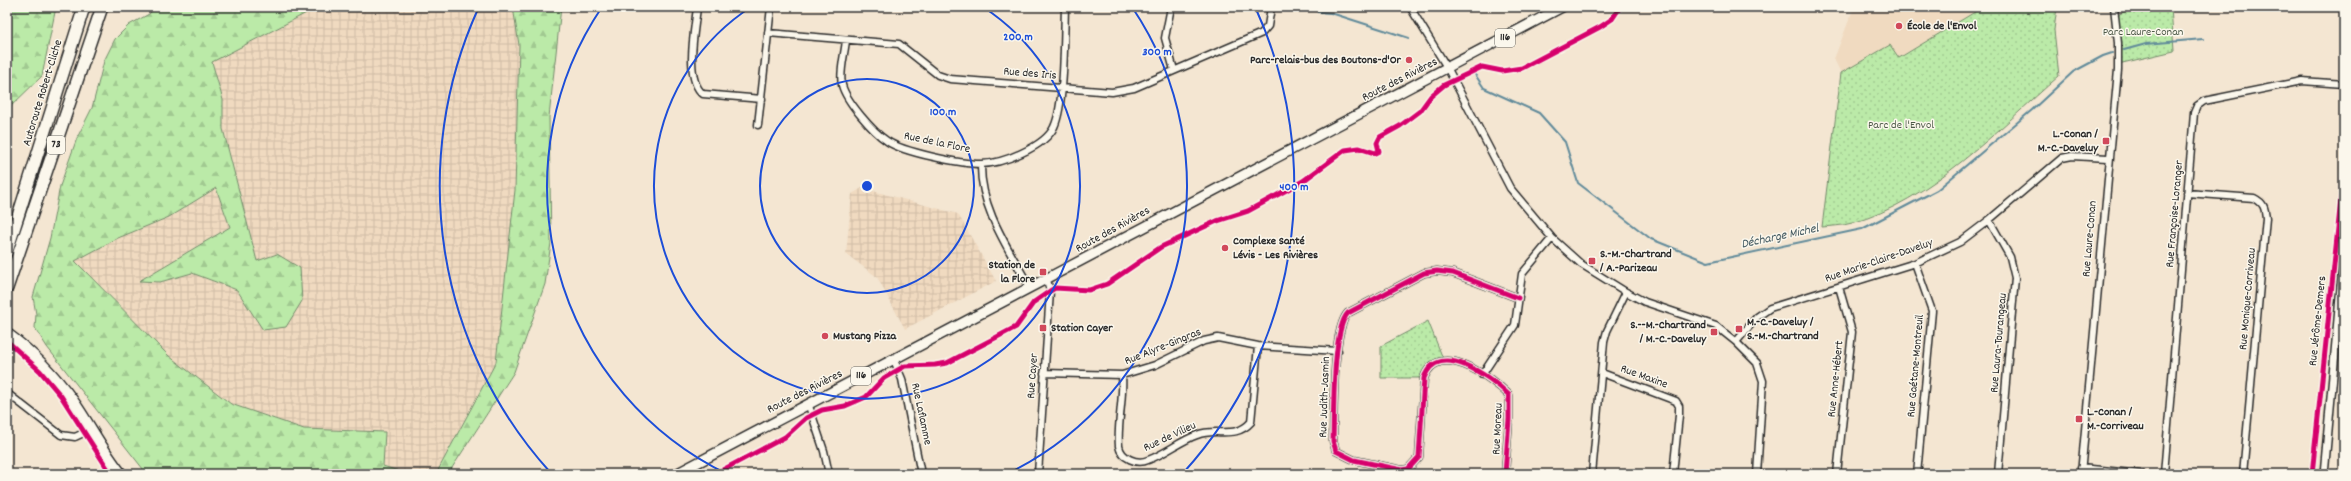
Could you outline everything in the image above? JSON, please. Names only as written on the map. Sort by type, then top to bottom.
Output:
[{"type":"highway","name":"73","points":[[8,285],[101,8]]},
{"type":"highway","name":"Autoroute Robert-Cliche","points":[[7,251],[83,9]]},
{"type":"main road","name":"Route des Rivières","points":[[676,474],[808,403],[894,360],[1046,280],[1171,212],[1448,69],[1562,7]]},
{"type":"main road","points":[[7,333],[31,350],[49,370],[73,400],[122,474]]},
{"type":"street","points":[[696,7],[692,67],[693,79],[697,89],[703,94],[762,99]]},
{"type":"street","points":[[758,125],[771,7]]},
{"type":"street","name":"Rue de la Flore","points":[[846,40],[842,84],[846,95],[886,141],[899,147],[943,158],[981,164],[1010,158],[1048,137],[1054,128],[1058,117],[1065,7]]},
{"type":"street","points":[[1171,7],[1165,38],[1174,70]]},
{"type":"street","name":"Rue des Iris","points":[[768,33],[899,44],[938,75],[950,79],[1060,88],[1124,91],[1262,33],[1270,19],[1271,7]]},
{"type":"street","points":[[1410,7],[1448,69],[1510,188],[1552,238],[1581,264],[1626,292],[1645,302],[1716,326],[1754,359],[1762,373],[1762,398],[1757,474]]},
{"type":"street","name":"Rue Laure-Conan","points":[[2081,471],[2108,158],[2118,70],[2118,44],[2114,7]]},
{"type":"street","name":"Rue Françoise-Loranger","points":[[2164,474],[2194,113],[2197,106],[2215,98],[2302,81],[2344,84]]},
{"type":"street","name":"Rue Marie-Claire-Daveluy","points":[[1736,342],[1757,317],[1770,308],[1915,263],[1960,242],[1989,220],[2062,158],[2072,156],[2108,158]]},
{"type":"street","name":"Rue de la Flore","points":[[981,164],[984,195],[995,221],[1030,288]]},
{"type":"street","name":"Rue Monique-Corriveau","points":[[2187,193],[2254,198],[2263,204],[2265,208],[2266,218],[2243,474]]},
{"type":"street","name":"Rue Laura-Tourangeau","points":[[1989,220],[2010,257],[2015,278],[1998,474]]},
{"type":"street","points":[[1482,375],[1515,325],[1522,274],[1552,238]]},
{"type":"street","name":"Rue Jérôme-Demers","points":[[2324,474],[2344,253]]},
{"type":"street","name":"Rue Gaétane-Montreuil","points":[[1915,263],[1932,311],[1917,474]]},
{"type":"street","name":"Rue Judith-Jasmin","points":[[1482,375],[1460,362],[1452,360],[1437,362],[1427,369],[1424,378],[1419,457],[1408,469],[1402,470],[1354,460],[1336,451],[1333,441],[1340,326],[1343,318],[1348,313],[1424,274],[1445,270],[1518,298]]},
{"type":"street","name":"Rue Cayer","points":[[1038,474],[1050,291],[1046,280]]},
{"type":"street","name":"Rue Anne-Hébert","points":[[1837,474],[1852,332],[1839,287]]},
{"type":"street","name":"Rue Maxine","points":[[1592,474],[1607,331],[1626,292]]},
{"type":"street","name":"Rue Alyre-Gingras","points":[[1044,373],[1122,375],[1155,365],[1204,342],[1218,338],[1258,346],[1338,351]]},
{"type":"street","name":"Rue de Vilieu","points":[[1122,375],[1119,446],[1125,456],[1131,460],[1147,461],[1201,433],[1239,432],[1246,428],[1251,422],[1258,346]]},
{"type":"street","name":"Rue Laflamme","points":[[894,360],[902,379],[922,474]]},
{"type":"street","name":"Rue Maxine","points":[[1602,373],[1676,401],[1679,406],[1679,415],[1673,474]]},
{"type":"street","name":"Rue Moreau","points":[[1482,375],[1509,395],[1509,419],[1505,474]]},
{"type":"street","points":[[7,393],[61,435],[75,437],[92,429]]},
{"type":"street","points":[[808,403],[824,451],[829,474]]},
{"type":"street","points":[[2081,471],[2142,474]]},
{"type":"shaded area","points":[[318,7],[513,7],[519,45],[515,190],[496,362],[436,474],[408,474],[383,466],[385,432],[304,429],[231,404],[169,356],[75,261],[118,238],[169,217],[216,188],[230,227],[140,281],[160,282],[192,273],[237,290],[263,330],[257,261],[223,128],[223,100],[212,62]]},
{"type":"shaded area","name":"École de l'Envol","points":[[1854,7],[1983,7],[1899,58],[1889,46],[1841,73],[1834,59]]},
{"type":"shaded area","points":[[862,188],[958,214],[996,281],[905,329],[877,277],[846,254],[852,194]]},
{"type":"green space","points":[[7,7],[56,7],[42,76],[7,110]]},
{"type":"green space","points":[[155,7],[318,7],[212,62],[223,100],[223,129],[257,261],[277,254],[300,268],[302,301],[286,327],[263,330],[237,290],[192,273],[160,282],[139,281],[230,227],[216,188],[169,217],[118,238],[75,261],[169,356],[231,404],[304,429],[385,432],[383,466],[408,474],[147,474],[47,347],[35,328],[36,314],[33,297],[50,238],[60,186],[77,138],[92,108],[104,61],[115,39],[129,25],[149,14]]},
{"type":"green space","points":[[513,7],[561,7],[549,117],[551,243],[545,284],[514,372],[448,474],[436,474],[496,362],[515,190],[519,45]]},
{"type":"green space","name":"Parc de l'Envol","points":[[1983,7],[2057,7],[2054,30],[2059,76],[1988,140],[1936,181],[1881,213],[1852,223],[1822,227],[1841,73],[1890,45],[1899,58]]},
{"type":"green space","name":"Parc Laure-Conan","points":[[2135,7],[2171,7],[2174,51],[2118,64],[2115,16]]},
{"type":"green space","points":[[1428,321],[1444,361],[1437,362],[1424,378],[1381,378],[1381,346]]},
{"type":"waterway","name":"Décharge Michel","points":[[1313,7],[1318,12],[1331,13],[1409,38]]},
{"type":"waterway","name":"Décharge Michel","points":[[2124,50],[2146,44],[2203,39]]},
{"type":"waterway","name":"Décharge Michel","points":[[1474,73],[1484,88],[1539,113],[1565,142],[1578,183],[1651,239],[1708,262],[1862,229],[1937,190],[2032,110],[2073,72],[2103,56],[2112,53]]},
{"type":"cycle path","points":[[715,474],[785,437],[806,418],[822,410],[845,406],[866,397],[884,378],[905,366],[947,363],[1016,327],[1034,302],[1055,288],[1089,290],[1107,284],[1161,247],[1217,221],[1248,211],[1303,181],[1345,150],[1359,148],[1375,153],[1379,151],[1377,143],[1380,137],[1400,126],[1420,111],[1431,96],[1444,85],[1482,67],[1502,71],[1522,68],[1600,27],[1612,19],[1620,7]]},
{"type":"cycle path","points":[[2312,474],[2344,171]]},
{"type":"cycle path","points":[[1505,474],[1509,419],[1509,395],[1478,371],[1452,361],[1441,362],[1431,367],[1424,378],[1419,457],[1408,469],[1402,470],[1354,460],[1336,451],[1333,441],[1336,354],[1343,322],[1348,313],[1424,273],[1437,271],[1453,273],[1518,298]]},
{"type":"cycle path","points":[[7,341],[40,371],[61,396],[111,474]]},
{"type":"place","name":"École de l'Envol","points":[[1899,26]]},
{"type":"place","name":"Parc-relais-bus des Boutons-d'Or","points":[[1409,60]]},
{"type":"place","name":"L.-Conan / M.-C.-Daveluy","points":[[2106,141]]},
{"type":"place","name":"Complexe Santé Lévis - Les Rivières","points":[[1225,248]]},
{"type":"place","name":"S.-M.-Chartrand / A.-Parizeau","points":[[1592,261]]},
{"type":"place","name":"Station de la Flore","points":[[1043,272]]},
{"type":"place","name":"Station Cayer","points":[[1043,328]]},
{"type":"place","name":"M.-C.-Daveluy / S.-M.-Chartrand","points":[[1739,329]]},
{"type":"place","name":"S.--M.-Chartrand / M.-C.-Daveluy","points":[[1714,332]]},
{"type":"place","name":"Mustang Pizza","points":[[825,336]]},
{"type":"place","name":"L.-Conan / M.-Corriveau","points":[[2079,419]]}]
